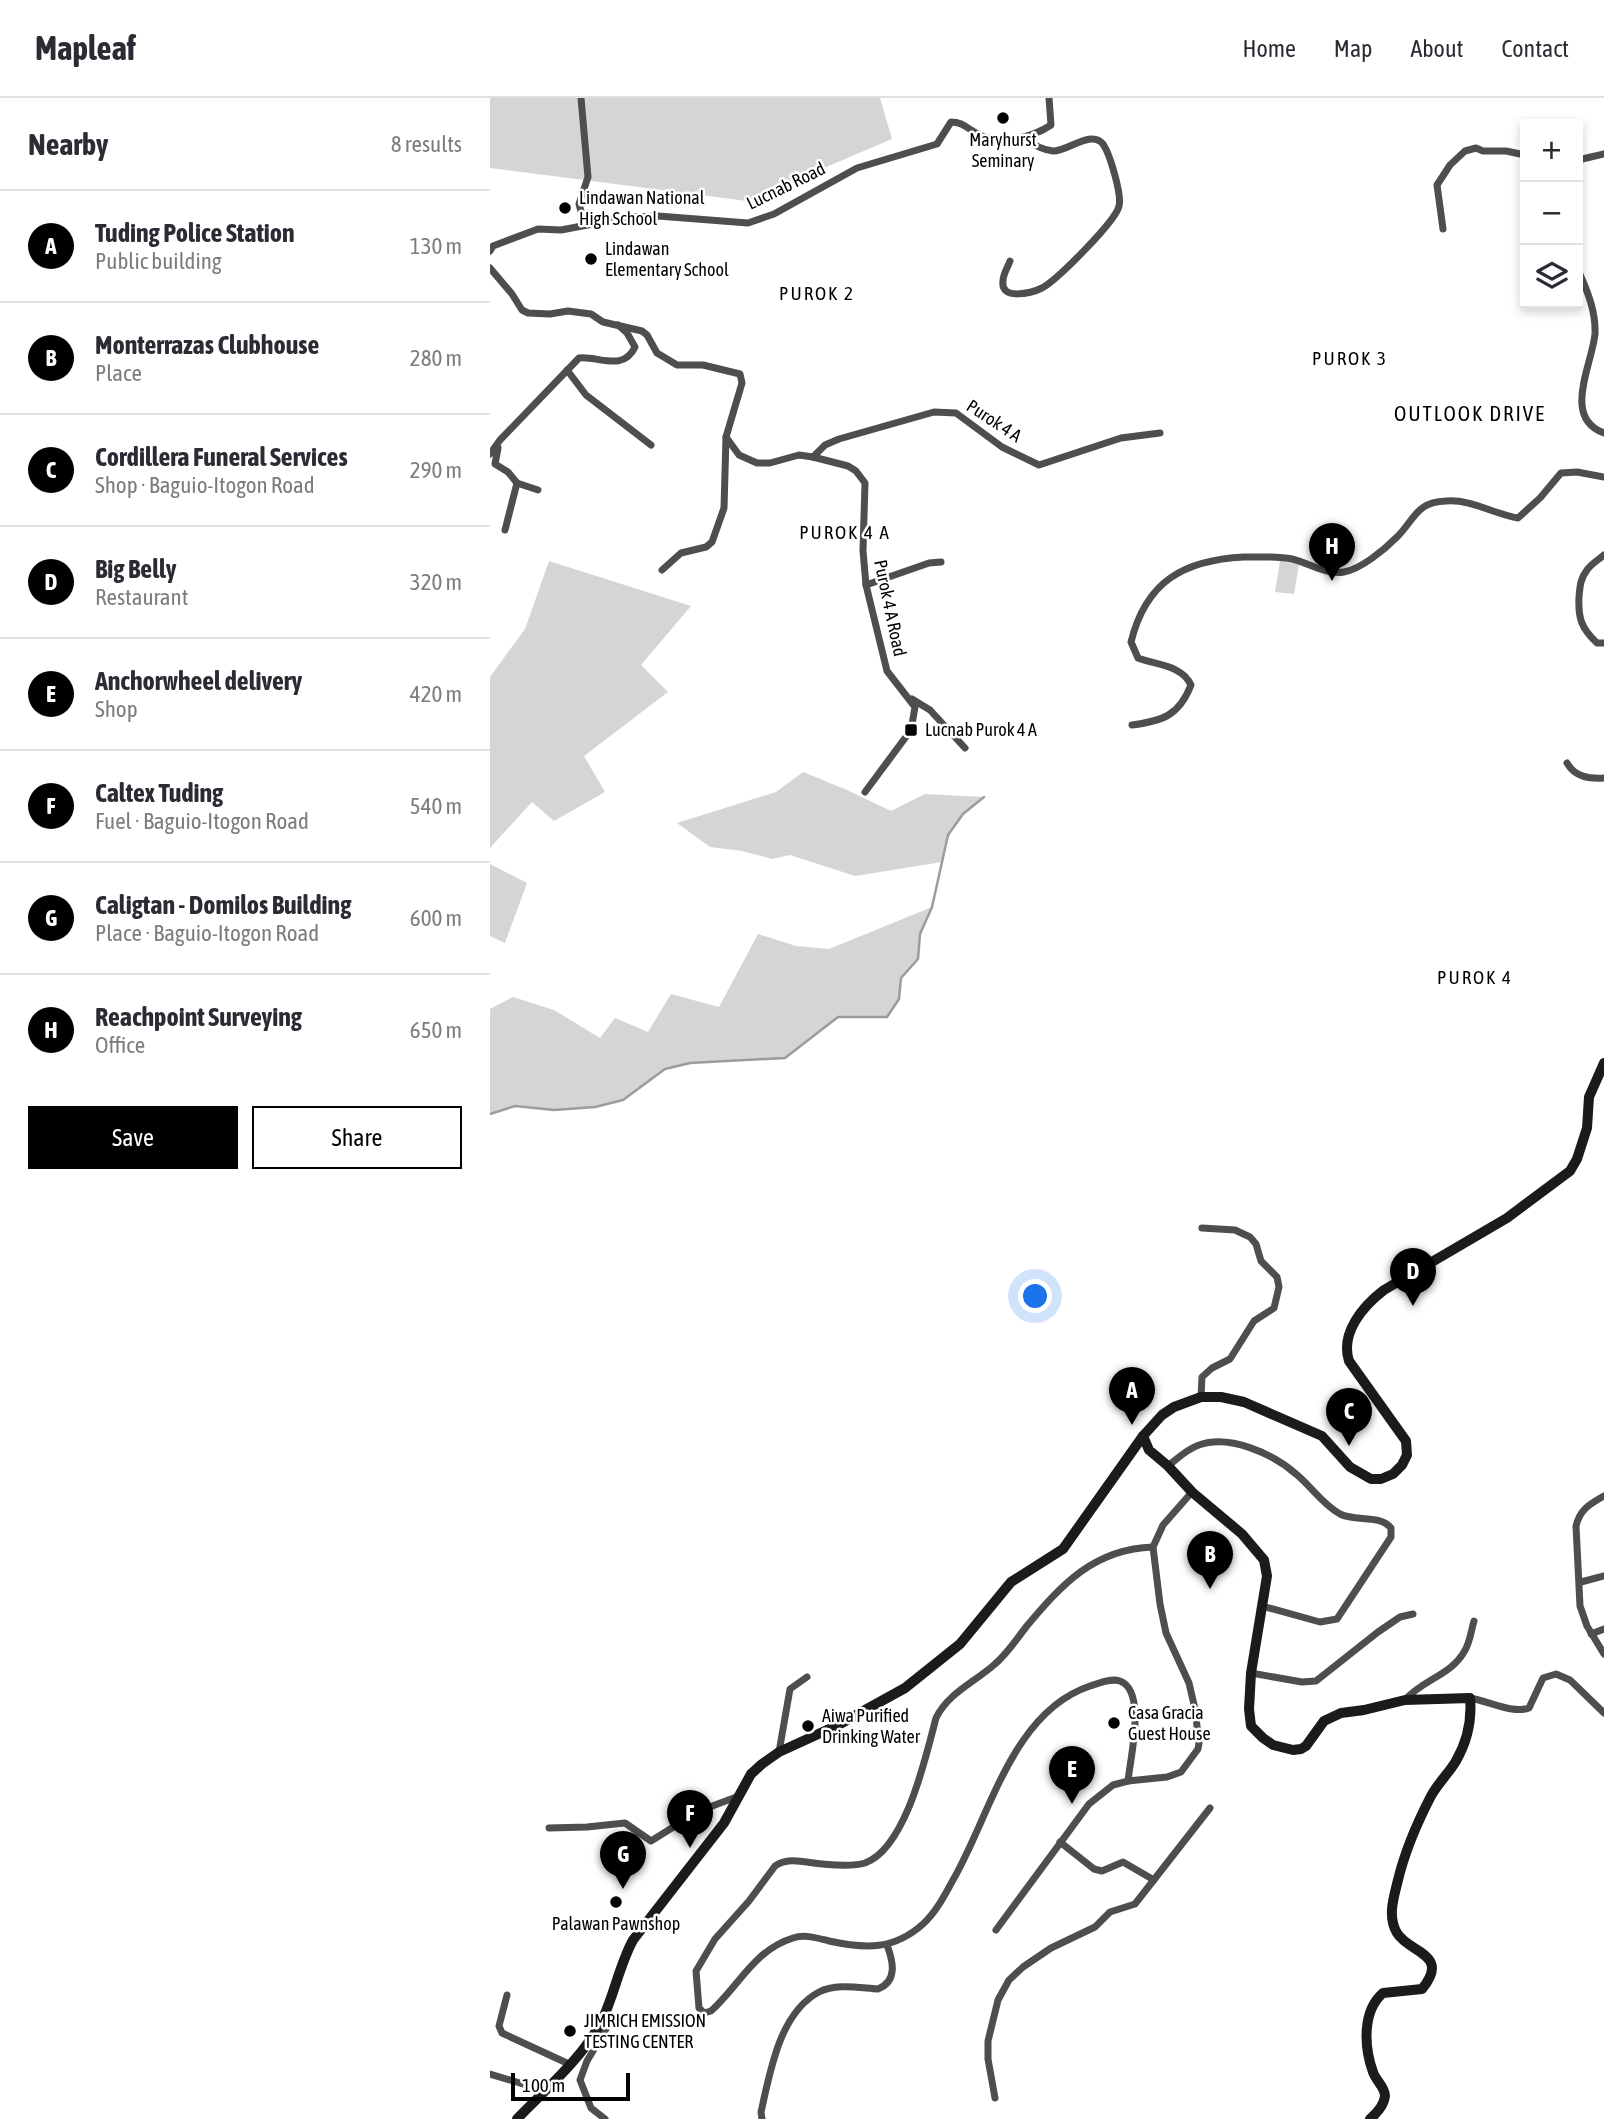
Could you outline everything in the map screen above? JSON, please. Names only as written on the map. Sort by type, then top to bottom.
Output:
[{"type":"main road","points":[[517,2119],[546,2091],[593,2035],[604,2015],[622,1961],[633,1940],[724,1823],[751,1774],[779,1752],[838,1725],[905,1688],[960,1644],[1011,1582],[1063,1549],[1143,1436],[1162,1415],[1200,1397],[1236,1400],[1312,1430],[1322,1436],[1350,1467],[1371,1479],[1381,1479],[1393,1474],[1407,1455],[1406,1441],[1349,1361],[1346,1346],[1349,1335],[1363,1310],[1377,1296],[1507,1218],[1570,1171],[1587,1128],[1589,1097],[1604,1063]]},
{"type":"main road","points":[[1143,1436],[1149,1450],[1192,1492],[1242,1534],[1261,1553],[1266,1565],[1267,1576],[1251,1672],[1249,1709],[1251,1726],[1262,1738],[1273,1745],[1293,1750],[1306,1746],[1320,1725],[1332,1716],[1405,1700],[1470,1699],[1468,1731],[1460,1753],[1431,1797],[1406,1852],[1394,1896],[1391,1918],[1398,1935],[1427,1956],[1431,1969],[1422,1989],[1383,1993],[1370,2011],[1367,2023],[1372,2068],[1385,2093],[1384,2103],[1370,2119]]},
{"type":"main road","points":[[1135,1448],[1149,1450]]},
{"type":"street","points":[[581,98],[588,177],[579,204],[585,225]]},
{"type":"street","points":[[1024,138],[1051,125],[1049,98]]},
{"type":"street","name":"Lucnab Road","points":[[490,251],[493,246],[538,229],[561,230],[630,217],[658,216],[748,223],[774,214],[857,169],[937,144],[951,122],[958,122],[989,138],[1024,138]]},
{"type":"street","points":[[1010,261],[1003,280],[1005,289],[1019,295],[1041,288],[1054,280],[1102,230],[1119,208],[1120,197],[1116,182],[1101,141],[1080,141],[1052,151],[1039,148],[1024,138]]},
{"type":"street","points":[[1443,229],[1437,185],[1450,164],[1465,151],[1476,148],[1520,154]]},
{"type":"street","points":[[1583,159],[1604,154]]},
{"type":"street","points":[[490,268],[522,310],[528,313],[568,311],[591,314],[603,322],[642,331],[657,353],[677,365],[703,365],[737,372],[743,379],[726,437],[724,508],[712,542],[706,547],[681,553],[662,570]]},
{"type":"street","points":[[1583,282],[1590,299],[1595,332],[1581,398],[1590,426],[1604,433]]},
{"type":"street","points":[[490,454],[500,440],[579,358],[619,362],[629,357],[635,347],[627,332],[618,325]]},
{"type":"street","points":[[567,370],[586,395],[651,445]]},
{"type":"street","name":"Purok 4 A","points":[[813,457],[825,445],[839,439],[934,412],[956,413],[1002,447],[1040,465],[1121,438],[1160,433]]},
{"type":"street","name":"Purok 4 A Road","points":[[726,437],[739,455],[757,463],[770,463],[799,455],[813,457],[848,466],[865,482],[863,551],[866,585],[887,671],[908,696],[930,710],[965,748]]},
{"type":"street","points":[[500,440],[495,464],[508,472],[517,483],[538,491]]},
{"type":"street","points":[[1132,725],[1158,721],[1174,712],[1186,698],[1191,685],[1186,675],[1138,658],[1131,642],[1143,605],[1150,596],[1188,567],[1217,558],[1262,556],[1292,559],[1318,569],[1346,572],[1396,539],[1418,510],[1434,502],[1449,500],[1476,504],[1518,518],[1561,473],[1577,472],[1604,477]]},
{"type":"street","points":[[505,530],[517,483]]},
{"type":"street","points":[[1602,560],[1589,567],[1579,584],[1578,619],[1590,637],[1597,643],[1604,643]]},
{"type":"street","points":[[866,585],[929,563],[941,562]]},
{"type":"street","points":[[865,792],[911,730],[915,707],[908,696]]},
{"type":"street","points":[[1567,763],[1587,779],[1604,778]]},
{"type":"street","points":[[1200,1397],[1202,1377],[1212,1368],[1230,1359],[1254,1321],[1274,1308],[1279,1287],[1278,1277],[1261,1261],[1256,1244],[1244,1232],[1202,1228]]},
{"type":"street","points":[[1168,1466],[1189,1449],[1203,1443],[1218,1442],[1252,1449],[1291,1470],[1310,1490],[1343,1515],[1376,1520],[1391,1528],[1391,1537],[1337,1619],[1320,1622],[1262,1606]]},
{"type":"street","points":[[996,1930],[1089,1804],[1113,1786],[1181,1772],[1194,1757],[1199,1743],[1197,1717],[1189,1683],[1166,1633],[1153,1547],[1163,1525],[1192,1492]]},
{"type":"street","points":[[1604,1496],[1589,1504],[1578,1517],[1576,1526],[1581,1582],[1580,1606],[1591,1634],[1604,1654]]},
{"type":"street","points":[[1128,1781],[1135,1705],[1132,1693],[1124,1683],[1112,1680],[1074,1691],[1061,1698],[1032,1729],[1015,1754],[999,1781],[972,1844],[945,1895],[925,1922],[905,1937],[887,1945],[853,1945],[807,1936],[793,1938],[759,1956],[711,2011],[704,2013],[699,2008],[696,1971],[715,1939],[749,1901],[775,1866],[794,1860],[822,1864],[865,1863],[884,1849],[900,1828],[912,1799],[941,1707],[996,1663],[1048,1602],[1081,1571],[1117,1552],[1137,1547],[1153,1547]]},
{"type":"street","points":[[1581,1582],[1604,1576]]},
{"type":"street","points":[[1251,1672],[1302,1682],[1316,1681],[1378,1632],[1401,1617],[1413,1614]]},
{"type":"street","points":[[1405,1700],[1416,1689],[1442,1674],[1459,1660],[1466,1649],[1474,1620]]},
{"type":"street","points":[[1591,1634],[1604,1629]]},
{"type":"street","points":[[1470,1699],[1488,1701],[1520,1711],[1530,1708],[1543,1678],[1556,1674],[1570,1680],[1604,1713]]},
{"type":"street","points":[[779,1752],[790,1689],[807,1677]]},
{"type":"street","points":[[549,1828],[625,1823],[651,1841],[699,1811],[739,1796]]},
{"type":"street","points":[[995,2098],[988,2059],[988,2041],[998,2000],[1009,1980],[1051,1948],[1095,1927],[1116,1908],[1132,1906],[1210,1808]]},
{"type":"street","points":[[1060,1842],[1094,1870],[1102,1871],[1123,1862],[1154,1880]]},
{"type":"street","points":[[762,2119],[761,2112],[772,2062],[784,2030],[803,2004],[819,1992],[839,1987],[884,1987],[891,1979],[892,1971],[892,1958],[887,1945]]},
{"type":"street","points":[[507,1994],[499,2026],[502,2032],[569,2064]]},
{"type":"street","points":[[604,2015],[609,2024],[587,2061],[580,2080],[591,2108],[605,2119]]},
{"type":"street","points":[[490,2074],[524,2082],[546,2091]]},
{"type":"shaded area","points":[[490,98],[880,98],[892,139],[747,201],[490,168]]},
{"type":"shaded area","points":[[549,561],[691,606],[641,665],[668,692],[584,756],[605,792],[554,821],[532,802],[490,848],[490,677],[525,629]]},
{"type":"shaded area","points":[[1280,561],[1299,564],[1294,594],[1275,592]]},
{"type":"shaded area","points":[[803,772],[891,811],[925,794],[984,797],[951,832],[942,862],[855,876],[790,855],[772,859],[742,851],[710,847],[677,823],[776,792]]},
{"type":"shaded area","points":[[490,864],[527,883],[505,943],[490,936]]},
{"type":"shaded area","points":[[932,907],[920,934],[918,959],[901,978],[899,999],[887,1017],[838,1017],[785,1058],[690,1063],[665,1069],[623,1100],[595,1107],[554,1110],[515,1106],[490,1114],[490,1009],[513,997],[554,1010],[600,1038],[615,1018],[648,1032],[671,994],[719,1007],[758,934],[796,946],[829,949]]},
{"type":"waterway","points":[[490,1114],[515,1106],[554,1110],[595,1107],[623,1100],[665,1069],[690,1063],[785,1058],[838,1017],[887,1017],[899,999],[901,978],[918,959],[920,934],[932,907],[948,835],[963,814],[984,797]]},
{"type":"place","name":"Maryhurst Seminary","points":[[1003,118]]},
{"type":"place","name":"Lindawan National High School","points":[[565,208]]},
{"type":"place","name":"Lindawan Elementary School","points":[[591,259]]},
{"type":"place","name":"Reachpoint Surveying","points":[[1332,581]]},
{"type":"place","name":"Lucnab Purok 4 A","points":[[911,730]]},
{"type":"place","name":"Big Belly","points":[[1413,1306]]},
{"type":"place","name":"Tuding Police Station","points":[[1132,1425]]},
{"type":"place","name":"Cordillera Funeral Services","points":[[1349,1446]]},
{"type":"place","name":"Monterrazas Clubhouse","points":[[1210,1589]]},
{"type":"place","name":"Casa Gracia Guest House","points":[[1114,1723]]},
{"type":"place","name":"Aiwa Purified Drinking Water","points":[[808,1726]]},
{"type":"place","name":"Anchorwheel delivery","points":[[1072,1804]]},
{"type":"place","name":"Caltex Tuding","points":[[690,1848]]},
{"type":"place","name":"Caligtan - Domilos Building","points":[[623,1889]]},
{"type":"place","name":"Palawan Pawnshop","points":[[616,1902]]},
{"type":"place","name":"JIMRICH EMISSION TESTING CENTER","points":[[570,2031]]},
{"type":"district","name":"PUROK 2","points":[[817,293]]},
{"type":"district","name":"PUROK 3","points":[[1350,358]]},
{"type":"district","name":"OUTLOOK DRIVE","points":[[1470,414]]},
{"type":"district","name":"PUROK 4 A","points":[[845,532]]},
{"type":"district","name":"PUROK 4","points":[[1475,977]]}]
